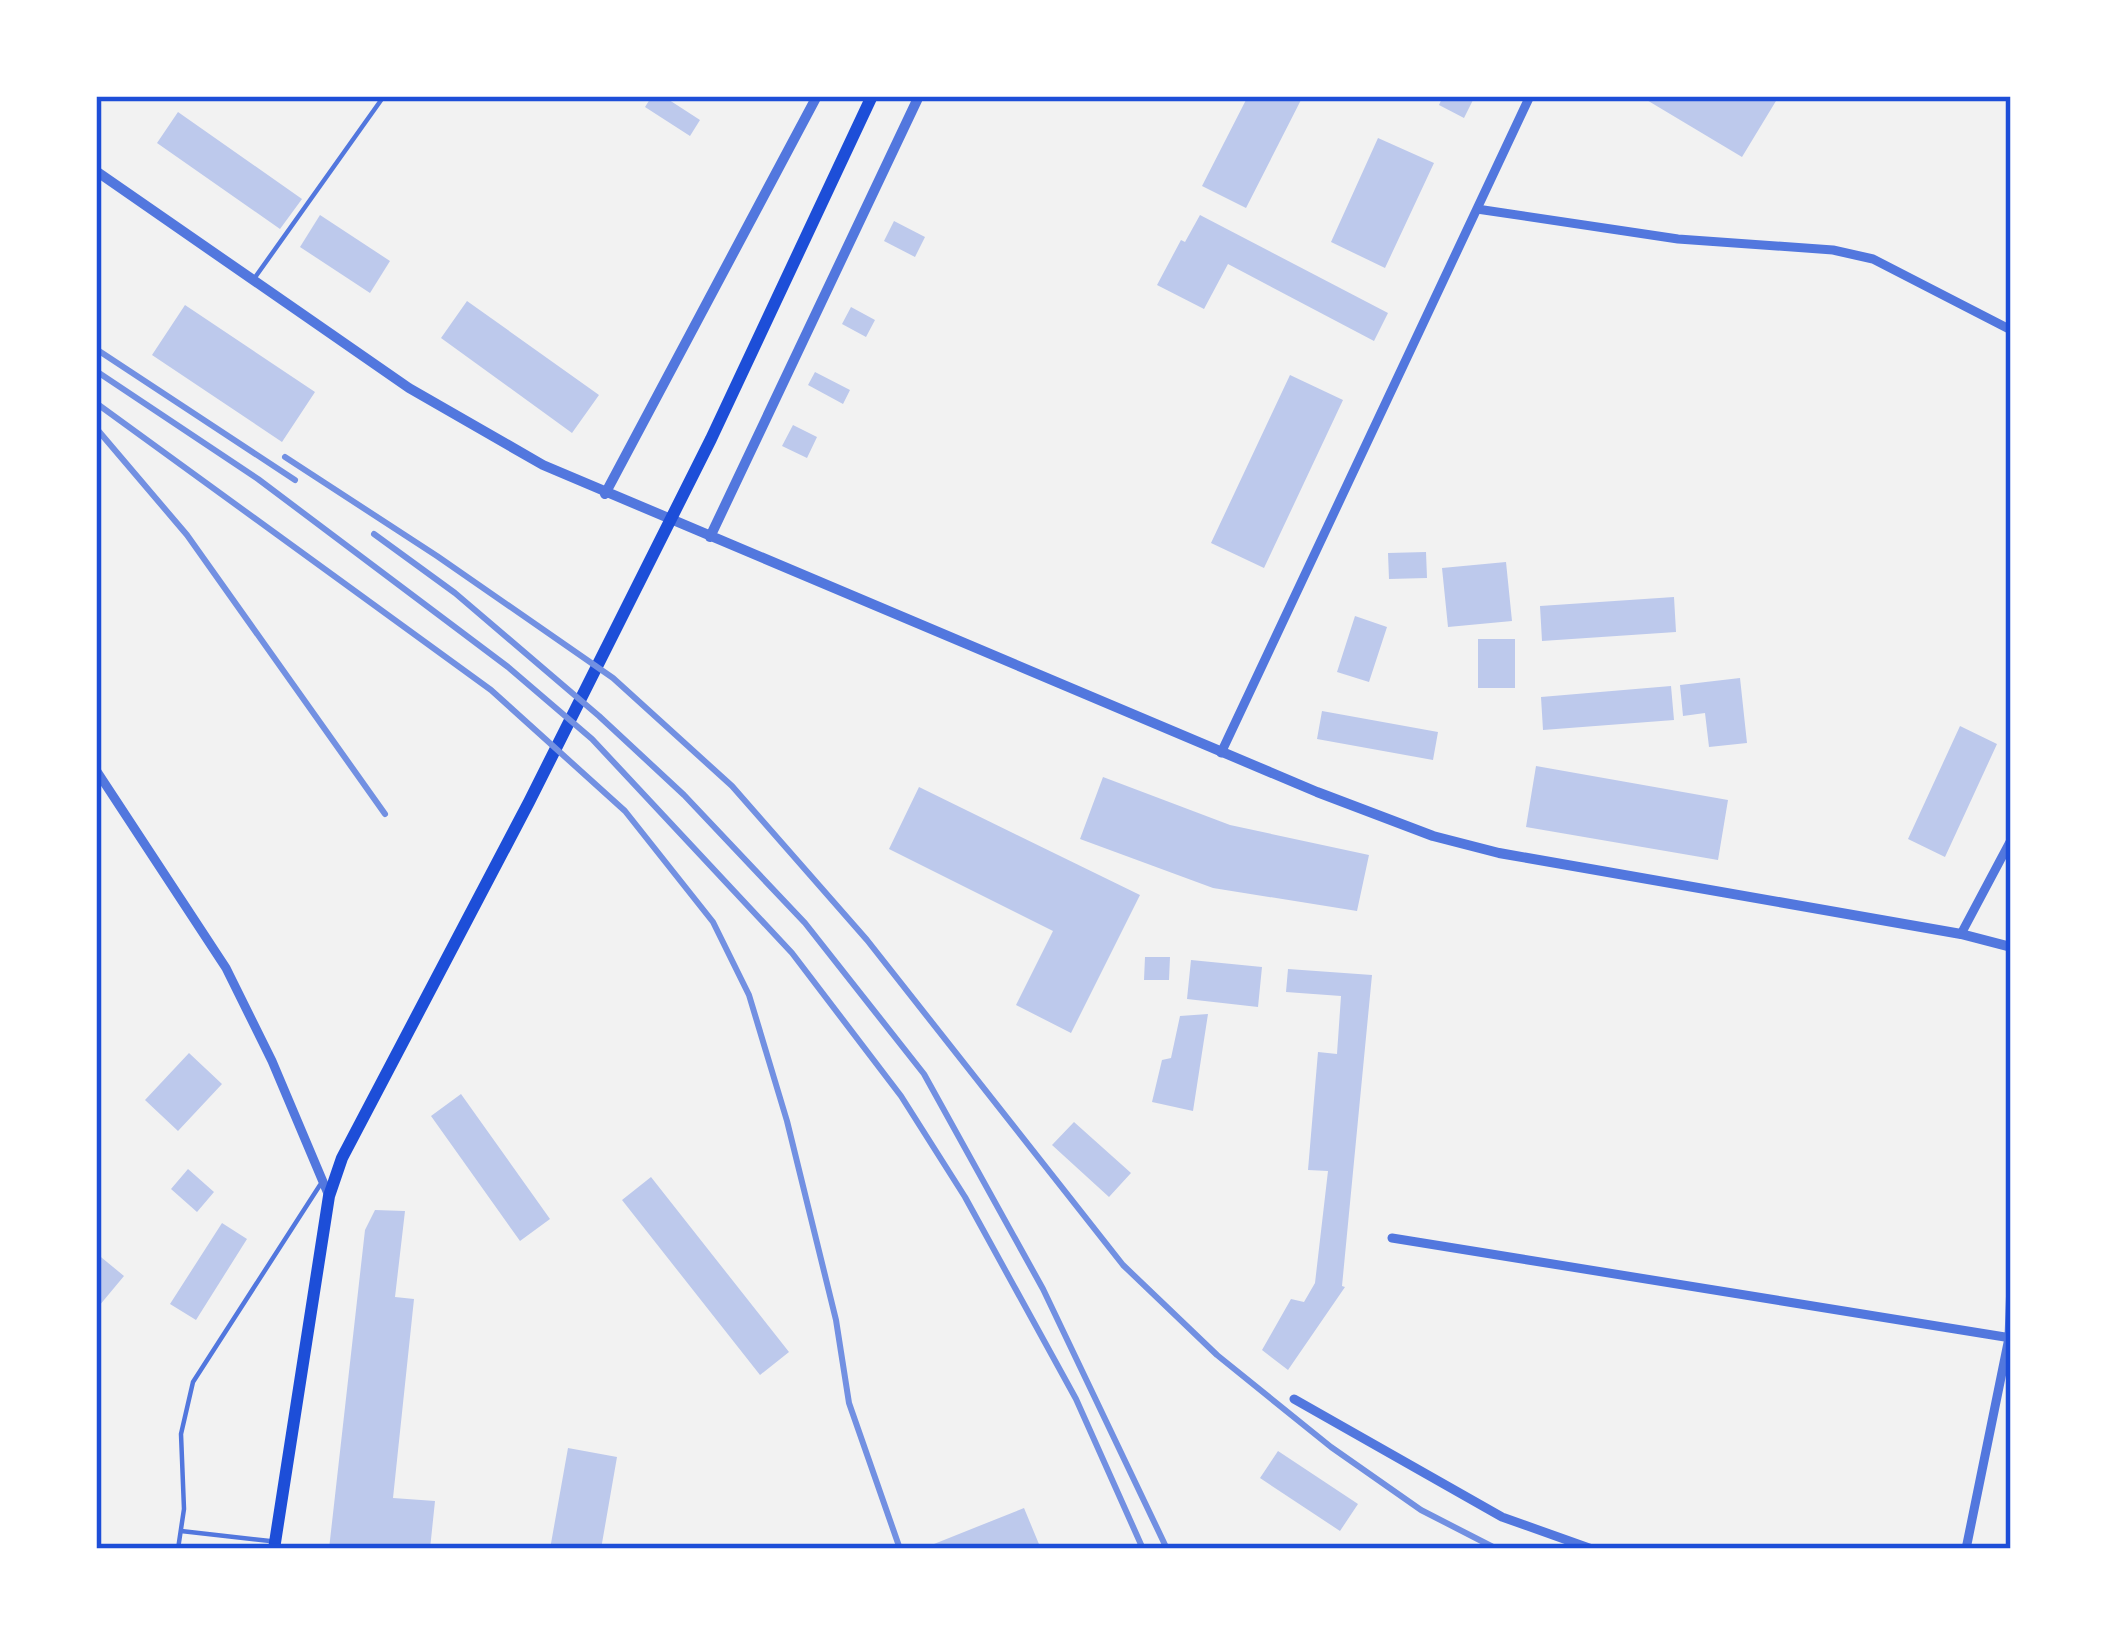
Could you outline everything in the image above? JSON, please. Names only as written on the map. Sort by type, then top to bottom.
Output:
[{"type":"main road","points":[[275,1545],[329,1196],[358,1124],[529,802],[712,439],[872,96]]},
{"type":"street","points":[[605,494],[817,96]]},
{"type":"street","points":[[710,537],[919,96]]},
{"type":"street","points":[[1221,752],[1530,96]]},
{"type":"street","points":[[96,171],[428,400],[543,465],[1221,752],[1433,836],[1498,853],[2011,946]]},
{"type":"street","points":[[1477,209],[1678,239],[1853,254],[1873,259],[2011,330]]},
{"type":"street","points":[[96,770],[226,968],[272,1061],[329,1196]]},
{"type":"street","points":[[1961,934],[2011,840]]},
{"type":"street","points":[[1392,1238],[2010,1338]]},
{"type":"street","points":[[1966,1549],[2010,1338],[2011,1283]]},
{"type":"street","points":[[1294,1399],[1502,1517],[1592,1549]]},
{"type":"lane","points":[[253,281],[384,96]]},
{"type":"lane","points":[[178,1549],[182,1434],[193,1382],[323,1180]]},
{"type":"lane","points":[[181,1531],[275,1545]]},
{"type":"building","points":[[652,96],[663,96],[700,120],[690,136],[645,107]]},
{"type":"building","points":[[1248,96],[1303,96],[1246,208],[1202,186]]},
{"type":"building","points":[[1443,96],[1475,96],[1464,118],[1439,105]]},
{"type":"building","points":[[1640,96],[1779,96],[1742,157]]},
{"type":"building","points":[[178,112],[302,199],[280,229],[157,143]]},
{"type":"building","points":[[1378,138],[1434,163],[1385,268],[1331,242]]},
{"type":"building","points":[[320,215],[390,261],[370,293],[300,247]]},
{"type":"building","points":[[1200,215],[1388,313],[1374,341],[1228,264],[1204,309],[1157,285]]},
{"type":"building","points":[[894,221],[925,237],[915,257],[884,241]]},
{"type":"building","points":[[467,301],[599,395],[572,433],[441,338]]},
{"type":"building","points":[[185,305],[315,392],[282,442],[152,355]]},
{"type":"building","points":[[851,307],[875,320],[866,337],[842,324]]},
{"type":"building","points":[[815,372],[850,390],[843,404],[808,385]]},
{"type":"building","points":[[1290,375],[1343,400],[1264,568],[1211,543]]},
{"type":"building","points":[[793,425],[817,437],[807,458],[782,446]]},
{"type":"building","points":[[1426,552],[1427,578],[1389,579],[1388,553]]},
{"type":"building","points":[[1506,562],[1512,621],[1448,627],[1442,568]]},
{"type":"building","points":[[1674,597],[1676,632],[1542,641],[1540,606]]},
{"type":"building","points":[[1355,616],[1387,627],[1369,682],[1337,672]]},
{"type":"building","points":[[1478,639],[1515,639],[1515,688],[1478,688]]},
{"type":"building","points":[[1740,678],[1747,743],[1709,747],[1705,713],[1683,716],[1680,685]]},
{"type":"building","points":[[1671,686],[1674,720],[1543,730],[1541,697]]},
{"type":"building","points":[[1322,711],[1438,732],[1433,760],[1317,739]]},
{"type":"building","points":[[1960,726],[1997,744],[1945,857],[1908,839]]},
{"type":"building","points":[[1536,766],[1728,800],[1718,860],[1526,827]]},
{"type":"building","points":[[1103,777],[1230,825],[1369,855],[1357,911],[1213,888],[1080,839]]},
{"type":"building","points":[[919,787],[1140,895],[1071,1033],[1016,1005],[1053,931],[889,849]]},
{"type":"building","points":[[1145,957],[1170,957],[1169,980],[1144,980]]},
{"type":"building","points":[[1191,960],[1262,967],[1258,1007],[1187,999]]},
{"type":"building","points":[[1288,969],[1372,975],[1345,1287],[1288,1370],[1262,1350],[1291,1299],[1304,1302],[1315,1283],[1328,1171],[1308,1170],[1318,1052],[1337,1054],[1341,996],[1286,992]]},
{"type":"building","points":[[1208,1014],[1193,1111],[1152,1102],[1162,1060],[1171,1058],[1180,1016]]},
{"type":"building","points":[[189,1053],[222,1084],[178,1131],[145,1100]]},
{"type":"building","points":[[461,1094],[550,1219],[520,1241],[431,1116]]},
{"type":"building","points":[[1074,1122],[1131,1173],[1109,1197],[1052,1145]]},
{"type":"building","points":[[188,1169],[214,1192],[197,1212],[171,1189]]},
{"type":"building","points":[[651,1177],[789,1352],[760,1375],[622,1200]]},
{"type":"building","points":[[375,1210],[405,1211],[395,1297],[414,1299],[393,1498],[435,1501],[430,1549],[329,1549],[365,1230]]},
{"type":"building","points":[[222,1223],[247,1239],[196,1320],[170,1304]]},
{"type":"building","points":[[96,1253],[124,1276],[99,1306],[96,1304]]},
{"type":"building","points":[[568,1448],[617,1457],[601,1549],[550,1549]]},
{"type":"building","points":[[1278,1451],[1358,1504],[1340,1531],[1260,1478]]},
{"type":"building","points":[[1024,1508],[1041,1549],[936,1549],[934,1544]]},
{"type":"railway","points":[[96,349],[295,480]]},
{"type":"railway","points":[[96,371],[258,479],[508,667],[592,739],[792,953],[901,1096],[965,1197],[1076,1399],[1143,1549]]},
{"type":"railway","points":[[96,403],[491,690],[625,811],[713,922],[749,995],[787,1121],[836,1320],[849,1403],[900,1549]]},
{"type":"railway","points":[[96,428],[187,535],[385,814]]},
{"type":"railway","points":[[285,457],[613,678],[732,786],[867,940],[1123,1265],[1217,1355],[1331,1447],[1421,1510],[1497,1549]]},
{"type":"railway","points":[[374,534],[455,593],[684,795],[805,923],[924,1074],[1043,1289],[1167,1549]]}]
